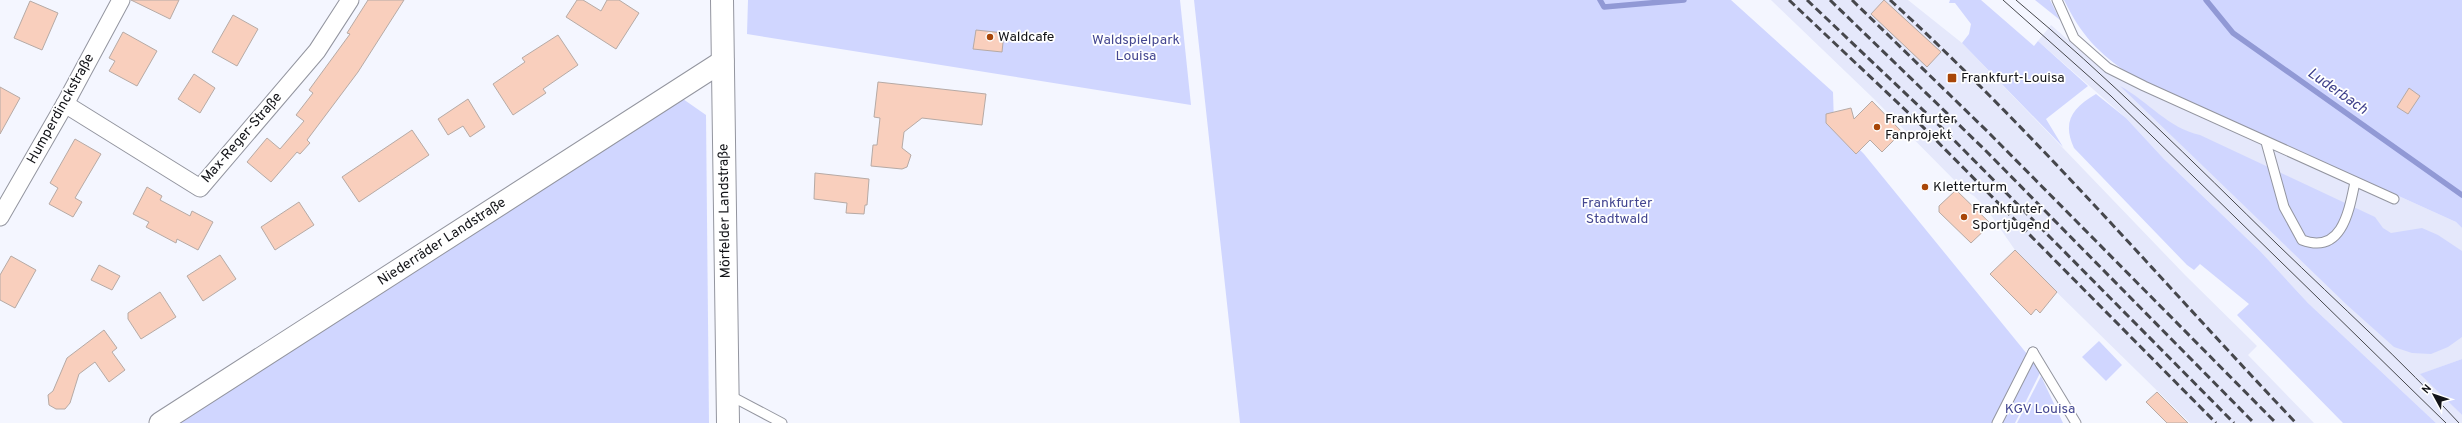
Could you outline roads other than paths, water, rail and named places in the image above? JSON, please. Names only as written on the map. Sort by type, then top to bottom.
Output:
[{"type":"main road","name":"Mörfelder Landstraße","points":[[722,0],[728,423]]},
{"type":"street","name":"Humperdinckstraße","points":[[0,217],[65,104],[121,0]]},
{"type":"street","name":"Max-Reger-Straße","points":[[65,104],[200,188],[317,51],[350,0]]},
{"type":"street","name":"Niederräder Landstraße","points":[[160,423],[723,61]]},
{"type":"lane","points":[[2057,0],[2074,38],[2108,68],[2266,142],[2394,199]]},
{"type":"lane","points":[[2266,142],[2284,207],[2302,240],[2315,245],[2324,243],[2341,229],[2349,212],[2355,182]]},
{"type":"lane","points":[[1997,423],[2033,352],[2076,423]]},
{"type":"lane","points":[[727,395],[782,423]]},
{"type":"waterway","name":"Luderbach","points":[[1600,0],[1604,7],[1684,0]]},
{"type":"waterway","name":"Luderbach","points":[[2206,0],[2233,33],[2462,195]]},
{"type":"tram line","points":[[2003,0],[2111,96],[2446,423]]},
{"type":"tram line","points":[[2016,0],[2084,59],[2150,120],[2393,355],[2459,423]]},
{"type":"railway","points":[[1789,0],[1918,122],[2216,423]]},
{"type":"railway","points":[[1807,0],[1943,129],[2234,423]]},
{"type":"railway","points":[[1830,0],[1986,151],[2254,423]]},
{"type":"railway","points":[[1852,0],[1988,132],[2276,423]]},
{"type":"railway","points":[[1890,0],[1944,50],[2047,154],[2296,423]]},
{"type":"place","name":"Waldcafe","points":[[990,37]]},
{"type":"place","name":"Frankfurt-Louisa","points":[[1952,78]]},
{"type":"place","name":"Frankfurter Fanprojekt","points":[[1877,127]]},
{"type":"place","name":"Kletterturm","points":[[1925,187]]},
{"type":"place","name":"Frankfurter Sportjugend","points":[[1964,217]]},
{"type":"park label","name":"Waldspielpark Louisa","points":[[1136,48]]},
{"type":"park label","name":"Frankfurter Stadtwald","points":[[1617,212]]},
{"type":"park label","name":"KGV Louisa","points":[[2040,409]]}]
